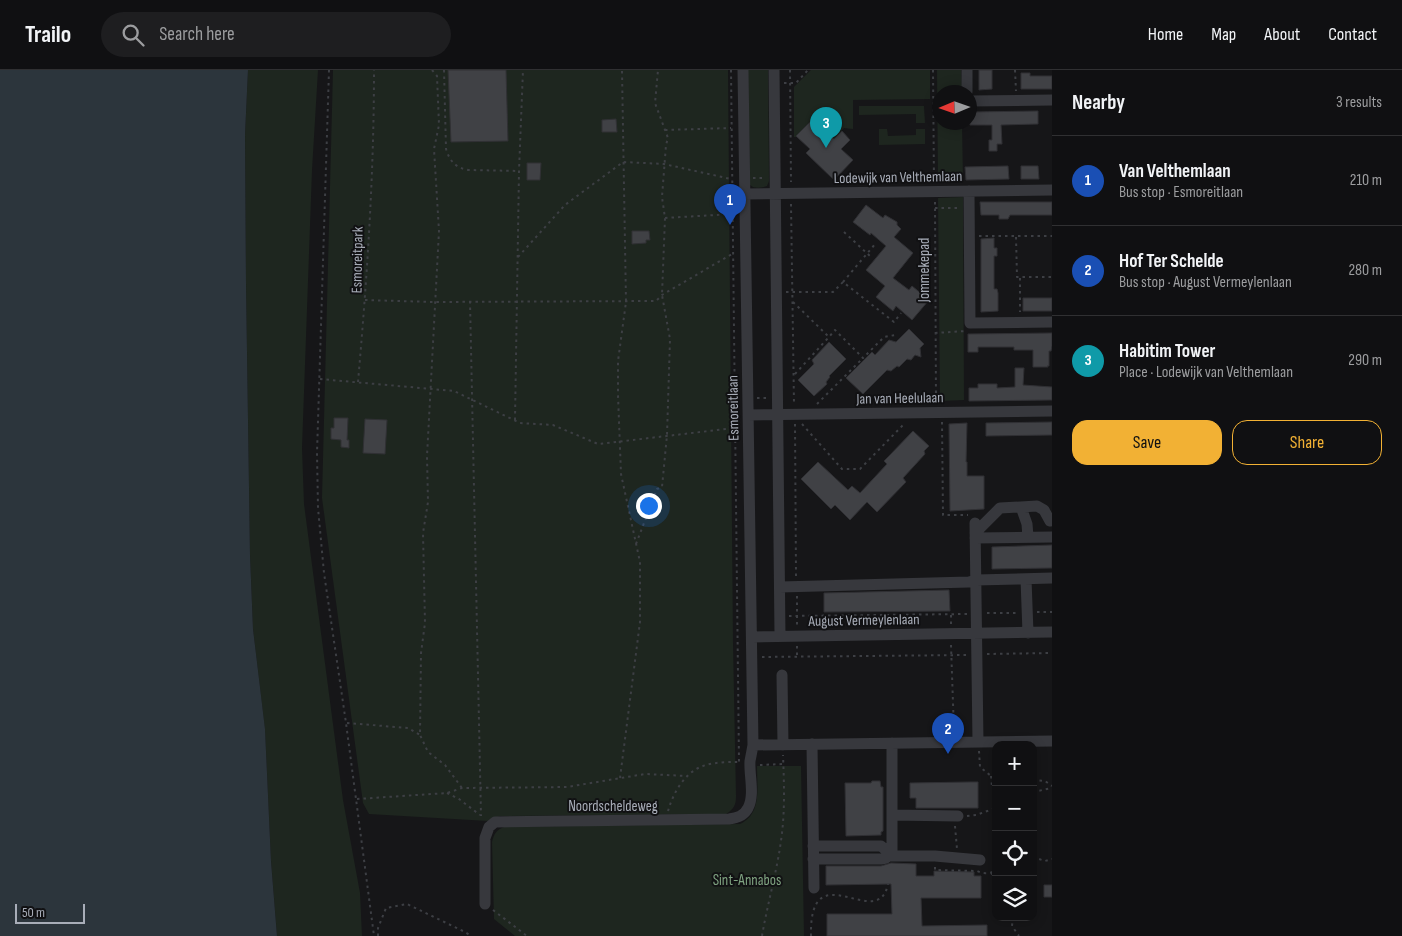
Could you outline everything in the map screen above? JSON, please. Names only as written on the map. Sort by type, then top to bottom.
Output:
[{"type":"street","name":"Esmoreitlaan","points":[[743,70],[753,746]]},
{"type":"street","points":[[774,70],[780,636]]},
{"type":"street","points":[[967,70],[967,85]]},
{"type":"street","points":[[977,101],[1052,100]]},
{"type":"street","name":"Lodewijk van Velthemlaan","points":[[744,194],[775,194],[791,190],[933,187],[969,191],[1052,190]]},
{"type":"street","points":[[969,191],[970,323],[1052,322]]},
{"type":"street","name":"Jan van Heelulaan","points":[[748,415],[1052,411]]},
{"type":"street","points":[[975,532],[986,524],[1000,508],[1037,506],[1044,510],[1050,522]]},
{"type":"street","points":[[1020,507],[1027,524],[1028,537]]},
{"type":"street","points":[[975,532],[1028,537],[1052,537]]},
{"type":"street","points":[[975,532],[978,742]]},
{"type":"street","points":[[780,587],[1052,578]]},
{"type":"street","points":[[1026,579],[1028,633]]},
{"type":"street","name":"August Vermeylenlaan","points":[[752,637],[1052,632]]},
{"type":"street","points":[[782,675],[783,745]]},
{"type":"street","points":[[753,746],[1052,741]]},
{"type":"street","points":[[892,743],[892,856],[934,856],[980,860]]},
{"type":"street","points":[[812,744],[814,888]]},
{"type":"street","name":"Noordscheldeweg","points":[[485,904],[485,838],[489,827],[495,822],[736,818],[744,814],[750,802],[744,762],[753,746]]},
{"type":"street","points":[[892,815],[958,816]]},
{"type":"street","points":[[813,846],[876,846],[885,848],[887,852],[886,858],[881,859],[814,859]]},
{"type":"path","points":[[329,70],[317,453],[318,508],[324,573],[374,936]]},
{"type":"path","name":"Esmoreitpark","points":[[374,70],[366,300],[434,302],[656,301],[662,295],[733,254]]},
{"type":"path","points":[[432,70],[437,76],[439,125],[434,150],[439,231],[427,456],[428,502],[423,533],[425,623],[421,653],[420,735],[428,752],[445,765],[462,788]]},
{"type":"path","points":[[444,70],[446,149],[449,158],[461,169],[518,171]]},
{"type":"path","points":[[516,420],[518,171],[523,70]]},
{"type":"path","points":[[620,778],[640,622],[640,562],[621,474],[618,361],[626,302],[622,70]]},
{"type":"path","points":[[636,544],[657,489],[662,488],[667,436],[670,339],[662,295],[666,218],[662,197],[668,138],[656,104],[658,70]]},
{"type":"path","points":[[731,70],[737,617],[744,762]]},
{"type":"path","points":[[790,70],[798,657]]},
{"type":"path","points":[[774,83],[796,83],[808,70]]},
{"type":"path","name":"Jommekepad","points":[[933,70],[933,85]]},
{"type":"path","points":[[1015,70],[1016,101]]},
{"type":"path","points":[[665,130],[731,128]]},
{"type":"path","name":"Jommekepad","points":[[934,130],[935,332],[943,515],[975,516],[975,532]]},
{"type":"path","points":[[518,257],[564,205],[623,162],[664,164],[732,179],[791,178]]},
{"type":"path","points":[[935,208],[969,209]]},
{"type":"path","points":[[666,218],[732,214]]},
{"type":"path","points":[[844,232],[871,257]]},
{"type":"path","points":[[969,235],[1052,236]]},
{"type":"path","points":[[1016,236],[1017,277],[1020,278],[1020,322]]},
{"type":"path","points":[[776,292],[833,292],[876,243]]},
{"type":"path","points":[[1020,278],[1052,277]]},
{"type":"path","points":[[843,282],[894,322],[901,313]]},
{"type":"path","points":[[358,382],[366,300]]},
{"type":"path","points":[[447,793],[459,799],[481,816],[470,301]]},
{"type":"path","points":[[793,302],[829,336]]},
{"type":"path","points":[[935,332],[966,332],[970,323]]},
{"type":"path","points":[[794,374],[835,330],[862,358]]},
{"type":"path","points":[[825,406],[815,406],[884,337],[895,336]]},
{"type":"path","points":[[320,379],[454,391],[520,422],[554,425],[598,444],[735,428]]},
{"type":"path","points":[[734,399],[794,398]]},
{"type":"path","points":[[794,414],[842,469],[860,469],[914,413]]},
{"type":"path","points":[[780,616],[1052,612]]},
{"type":"path","points":[[951,614],[954,742]]},
{"type":"path","points":[[737,617],[751,616]]},
{"type":"path","points":[[752,657],[1052,653]]},
{"type":"path","points":[[346,723],[408,728],[420,735]]},
{"type":"path","points":[[978,742],[980,767],[991,776],[992,788]]},
{"type":"path","points":[[762,936],[782,832],[785,793],[783,745]]},
{"type":"path","points":[[666,820],[670,804],[686,776],[703,766],[744,762],[755,765],[784,764]]},
{"type":"path","points":[[356,799],[447,793],[462,788],[566,787],[645,774],[686,776]]},
{"type":"path","points":[[1037,780],[1044,781],[1052,787]]},
{"type":"path","points":[[1037,791],[1052,787]]},
{"type":"path","points":[[960,858],[955,839],[955,822],[958,816],[976,815],[992,809]]},
{"type":"path","points":[[934,856],[935,870],[991,873],[994,876]]},
{"type":"path","points":[[1037,858],[1045,861],[1052,859]]},
{"type":"path","points":[[811,936],[812,916],[815,904],[820,899],[839,894],[870,902],[880,900],[886,894],[888,884]]},
{"type":"path","points":[[378,936],[378,928],[386,908],[407,904],[471,936]]},
{"type":"path","points":[[485,904],[527,936]]},
{"type":"path","points":[[1013,921],[1012,926],[1019,936]]},
{"type":"green space","points":[[248,70],[318,70],[312,170],[302,448],[304,504],[343,800],[360,893],[362,936],[277,936],[271,861],[265,730],[253,629],[250,555],[245,135]]},
{"type":"green space","points":[[333,70],[728,70],[736,802],[726,814],[500,816],[488,821],[369,814],[363,803],[322,498]]},
{"type":"green space","points":[[748,70],[768,70],[769,181],[767,186],[760,188],[750,185]]},
{"type":"green space","points":[[811,70],[930,70],[930,99],[853,100],[853,129],[844,128],[834,139],[813,119],[797,137],[794,137],[794,87]]},
{"type":"green space","points":[[937,70],[961,70],[962,85],[937,85]]},
{"type":"green space","points":[[859,106],[924,106],[925,123],[916,123],[916,114],[859,115]]},
{"type":"green space","points":[[879,129],[887,129],[888,136],[916,135],[916,129],[925,129],[925,144],[879,145]]},
{"type":"green space","points":[[938,130],[962,130],[963,180],[938,180]]},
{"type":"green space","points":[[963,197],[964,400],[940,401],[938,198]]},
{"type":"green space","name":"Sint-Annabos","points":[[757,766],[801,766],[804,936],[515,936],[494,919],[492,842],[499,829],[504,827],[740,824],[752,814],[755,807],[757,799]]},
{"type":"shaded area","points":[[0,70],[248,70],[245,135],[250,555],[253,629],[265,729],[271,861],[277,936],[0,936]]},
{"type":"building","points":[[448,70],[506,70],[508,141],[451,142]]},
{"type":"building","points":[[979,70],[992,70],[992,89],[979,90]]},
{"type":"building","points":[[1021,73],[1030,73],[1030,76],[1052,76],[1052,89],[1021,89]]},
{"type":"building","points":[[1038,111],[1038,124],[1001,125],[1002,144],[997,144],[997,151],[989,151],[989,140],[992,140],[992,125],[977,125],[977,112]]},
{"type":"building","points":[[616,119],[617,132],[602,132],[602,120]]},
{"type":"building","points":[[813,119],[834,139],[842,131],[850,140],[841,149],[853,160],[834,180],[806,153],[810,149],[796,136]]},
{"type":"building","points":[[527,163],[541,163],[540,180],[527,180]]},
{"type":"building","points":[[1008,166],[1009,179],[966,180],[965,167]]},
{"type":"building","points":[[1021,166],[1038,166],[1039,179],[1021,179]]},
{"type":"building","points":[[980,202],[1052,202],[1052,215],[1010,215],[1008,219],[999,219],[999,215],[981,215]]},
{"type":"building","points":[[866,205],[883,218],[885,215],[897,222],[901,229],[894,237],[913,253],[893,278],[909,290],[912,286],[929,300],[912,320],[896,306],[893,311],[876,297],[885,286],[866,270],[886,246],[871,233],[870,235],[853,222]]},
{"type":"building","points":[[632,231],[649,231],[650,240],[646,240],[646,243],[632,244]]},
{"type":"building","points":[[994,238],[994,248],[997,248],[997,256],[994,256],[994,289],[997,289],[998,293],[998,311],[981,312],[981,239]]},
{"type":"building","points":[[1023,298],[1052,298],[1052,311],[1023,311]]},
{"type":"building","points":[[909,329],[924,344],[920,348],[921,357],[915,355],[911,360],[907,359],[899,367],[897,366],[891,371],[887,370],[863,394],[846,378],[872,352],[875,355],[889,340],[896,342]]},
{"type":"building","points":[[1052,333],[1052,346],[1051,351],[1049,351],[1048,367],[1033,367],[1033,350],[1014,350],[1014,347],[978,347],[978,352],[968,352],[968,334]]},
{"type":"building","points":[[829,342],[846,359],[829,376],[827,384],[814,396],[798,380],[814,364],[812,360]]},
{"type":"building","points":[[1015,368],[1024,368],[1023,385],[1052,387],[1052,400],[969,401],[969,388],[978,388],[978,384],[997,384],[997,388],[1015,387]]},
{"type":"building","points":[[334,418],[348,418],[347,440],[349,440],[349,448],[341,447],[341,440],[331,439],[331,428],[334,428]]},
{"type":"building","points":[[365,419],[387,420],[385,454],[363,453]]},
{"type":"building","points":[[1052,422],[1052,435],[986,436],[986,423]]},
{"type":"building","points":[[967,423],[967,476],[984,476],[984,509],[950,511],[949,424]]},
{"type":"building","points":[[913,431],[929,446],[924,451],[925,454],[903,478],[906,482],[877,512],[867,502],[850,520],[835,505],[831,509],[801,479],[818,462],[848,490],[852,486],[860,493],[887,464],[884,461]]},
{"type":"building","points":[[1052,545],[1052,568],[992,569],[992,547]]},
{"type":"building","points":[[949,590],[950,611],[824,612],[824,593]]},
{"type":"building","points":[[872,781],[880,781],[881,787],[883,787],[883,831],[881,835],[846,836],[845,783],[871,783]]},
{"type":"building","points":[[978,782],[978,808],[916,808],[916,798],[910,798],[910,783]]},
{"type":"building","points":[[891,863],[916,864],[916,876],[934,876],[934,871],[974,872],[974,876],[981,876],[981,898],[921,898],[922,926],[987,925],[987,936],[827,936],[827,914],[892,914],[891,884],[826,885],[826,866],[881,866]]},
{"type":"building","points":[[1044,885],[1052,885],[1052,897],[1044,897]]},
{"type":"place","name":"Habitim Tower","points":[[826,148]]},
{"type":"place","name":"Van Velthemlaan","points":[[730,225]]},
{"type":"place","name":"Hof Ter Schelde","points":[[948,754]]}]
